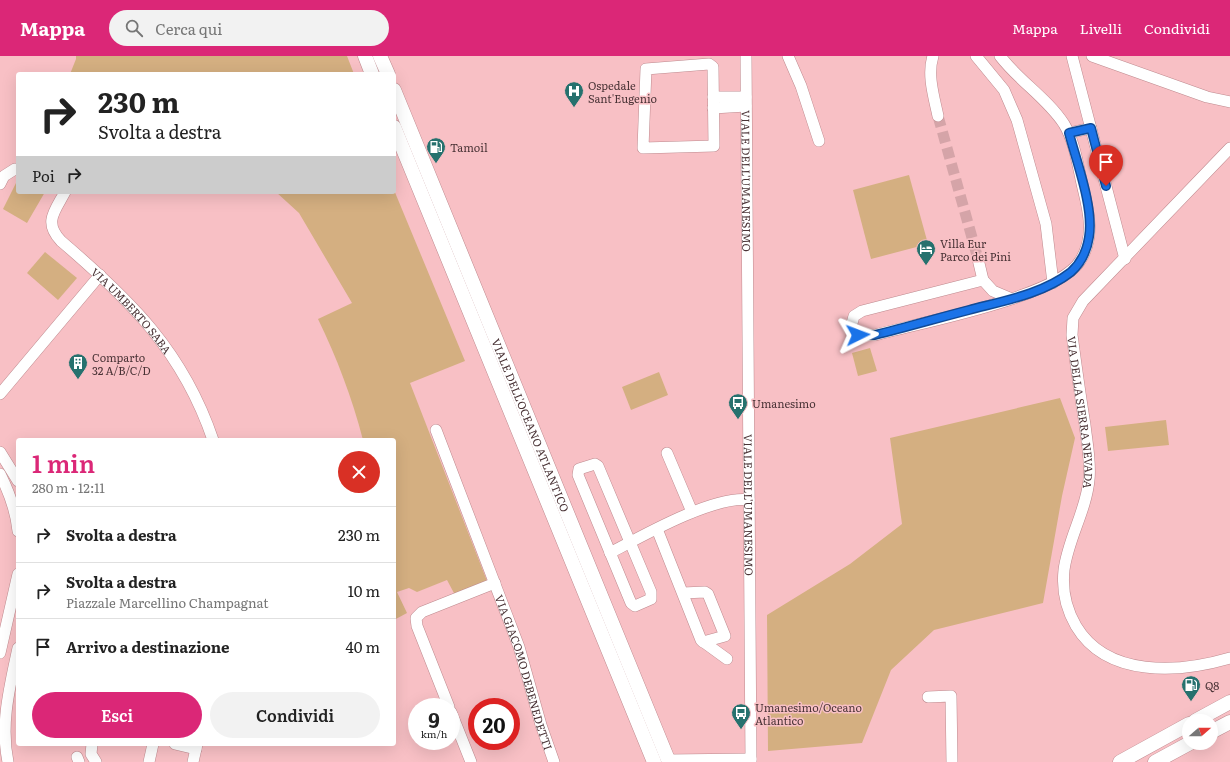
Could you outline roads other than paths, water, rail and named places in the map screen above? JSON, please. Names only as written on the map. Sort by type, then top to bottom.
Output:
[{"type":"main road","points":[[365,56],[371,72]]},
{"type":"main road","points":[[380,56],[387,72]]},
{"type":"main road","name":"VIALE DELL'OCEANO ATLANTICO","points":[[396,95],[668,761]]},
{"type":"main road","name":"VIALE DELL'OCEANO ATLANTICO","points":[[396,132],[654,762]]},
{"type":"main road","points":[[1208,714],[1230,702]]},
{"type":"main road","points":[[1218,728],[1230,722]]},
{"type":"main road","points":[[1120,762],[1182,728]]},
{"type":"main road","points":[[1163,760],[1182,748]]},
{"type":"street","name":"VIALE DELL'UMANESIMO","points":[[746,56],[751,760]]},
{"type":"street","points":[[788,56],[801,86],[819,141]]},
{"type":"street","points":[[933,56],[931,69],[932,85],[938,116]]},
{"type":"street","points":[[976,56],[1004,90],[1017,120],[1046,224],[1053,283]]},
{"type":"street","points":[[983,280],[862,311],[854,316],[851,327],[858,335],[875,335],[1012,299],[1053,283],[1076,267],[1086,250],[1089,238],[1088,208],[1069,133],[1051,108],[1019,78],[1000,56]]},
{"type":"street","points":[[1072,56],[1125,259]]},
{"type":"street","points":[[1092,56],[1207,97],[1230,102]]},
{"type":"street","points":[[709,64],[713,67],[713,102],[714,146],[643,148],[646,69],[709,64]]},
{"type":"street","points":[[713,102],[746,101]]},
{"type":"street","points":[[1069,133],[1091,128]]},
{"type":"street","name":"VIA DELLA SIERRA NEVADA","points":[[1230,148],[1125,259],[1081,303],[1072,321],[1072,335],[1090,472],[1088,489],[1065,566],[1064,587],[1068,609],[1077,628],[1088,641],[1101,652],[1119,662],[1145,667],[1180,667],[1201,665],[1230,658]]},
{"type":"street","points":[[0,184],[4,176],[15,169]]},
{"type":"street","name":"VIA UMBERTO SABA","points":[[64,194],[52,217],[51,223],[53,231],[61,241],[100,274],[138,312],[169,351],[193,393],[212,438]]},
{"type":"street","points":[[978,259],[983,280],[993,291],[1012,299]]},
{"type":"street","points":[[0,394],[100,274]]},
{"type":"street","name":"VIA GIACOMO DEBENEDETTI","points":[[436,430],[522,654],[541,725],[554,762]]},
{"type":"street","points":[[0,452],[16,478]]},
{"type":"street","points":[[667,453],[692,512]]},
{"type":"street","points":[[597,464],[651,592],[651,599],[635,606],[631,603],[610,553],[578,475],[579,469],[597,464]]},
{"type":"street","points":[[0,474],[9,491],[16,517]]},
{"type":"street","points":[[610,553],[692,512],[736,499],[749,500]]},
{"type":"street","points":[[657,529],[702,640],[727,659]]},
{"type":"street","name":"VIA GIACOMO DEBENEDETTI","points":[[445,698],[417,626],[416,618],[422,612],[494,583]]},
{"type":"street","points":[[683,593],[706,592],[720,620],[725,636],[705,643]]},
{"type":"street","points":[[0,653],[16,595]]},
{"type":"street","points":[[8,762],[4,734],[5,716],[16,658]]},
{"type":"street","points":[[928,697],[952,696],[952,762]]},
{"type":"street","points":[[460,734],[471,762]]},
{"type":"street","points":[[92,746],[91,754],[96,762]]},
{"type":"street","points":[[149,762],[153,746]]},
{"type":"street","points":[[192,762],[196,746]]},
{"type":"street","points":[[668,761],[751,760]]},
{"type":"tunnel","points":[[938,116],[978,259]]},
{"type":"place","name":"Ospedale Sant'Eugenio","points":[[574,108]]},
{"type":"place","name":"Tamoil","points":[[436,164]]},
{"type":"place","name":"Villa Eur Parco dei Pini","points":[[926,266]]},
{"type":"place","name":"Comparto 32 A/B/C/D","points":[[78,380]]},
{"type":"place","name":"Umanesimo","points":[[738,420]]},
{"type":"place","name":"Q8","points":[[1191,702]]},
{"type":"place","name":"Umanesimo/Oceano Atlantico","points":[[741,730]]}]
